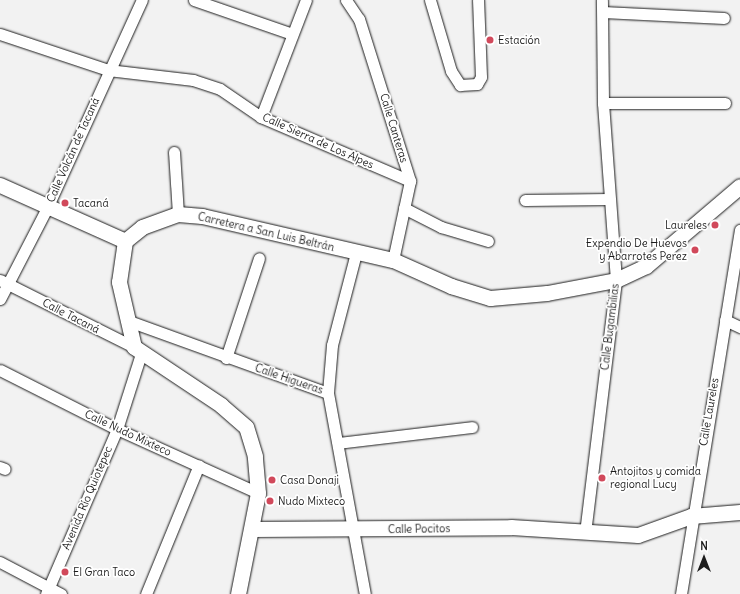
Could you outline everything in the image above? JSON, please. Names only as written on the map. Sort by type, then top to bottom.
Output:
[{"type":"street","name":"Calle Volcán de Tacaná","points":[[0,299],[4,282],[48,208],[108,70],[142,0]]},
{"type":"street","points":[[194,0],[292,34]]},
{"type":"street","points":[[261,117],[306,0]]},
{"type":"street","name":"Calle Canteras","points":[[346,0],[359,19],[410,181]]},
{"type":"street","points":[[430,0],[451,71],[460,85],[477,84],[481,77],[478,0]]},
{"type":"street","name":"Calle Bugambilias","points":[[585,533],[616,280],[608,199],[603,103],[602,0]]},
{"type":"street","points":[[603,12],[724,18]]},
{"type":"street","name":"Calle Sierra de Los Alpes","points":[[0,34],[108,70],[193,80],[220,89],[261,117],[410,181]]},
{"type":"street","points":[[603,103],[725,103]]},
{"type":"street","points":[[174,152],[178,214]]},
{"type":"street","points":[[393,260],[410,181]]},
{"type":"street","points":[[0,185],[48,208],[125,241],[119,282],[126,320],[138,351],[209,397],[246,427],[255,456],[258,493],[238,594]]},
{"type":"street","name":"Carretera a San Luis Beltrán","points":[[125,241],[142,227],[178,214],[202,216],[356,253],[393,260],[451,286],[490,298],[547,293],[616,280],[646,266],[671,248],[740,186]]},
{"type":"street","points":[[525,200],[608,199]]},
{"type":"street","points":[[404,208],[441,227],[488,241]]},
{"type":"street","name":"Calle Laureles","points":[[681,594],[691,516],[740,230]]},
{"type":"street","points":[[328,393],[332,345],[356,253]]},
{"type":"street","points":[[226,358],[258,258]]},
{"type":"street","name":"Calle Tacaná","points":[[4,282],[138,351]]},
{"type":"street","name":"Calle Higueras","points":[[126,320],[226,358],[328,393],[355,529],[365,594]]},
{"type":"street","points":[[725,320],[740,327]]},
{"type":"street","name":"Avenida Río Quiotepec","points":[[47,590],[117,429],[138,351]]},
{"type":"street","name":"Calle Nudo Mixteco","points":[[0,370],[117,429],[258,493]]},
{"type":"street","points":[[338,443],[472,427]]},
{"type":"street","points":[[146,594],[199,465]]},
{"type":"street","name":"Calle Pocitos","points":[[252,529],[511,527],[585,533],[638,535],[691,516],[740,512]]},
{"type":"street","points":[[0,562],[47,590],[61,594]]},
{"type":"place","name":"Estación","points":[[490,40]]},
{"type":"place","name":"Tacaná","points":[[65,203]]},
{"type":"place","name":"Laureles","points":[[715,225]]},
{"type":"place","name":"Expendio De Huevos y Abarrotes Perez","points":[[695,250]]},
{"type":"place","name":"Antojitos y comida regional Lucy","points":[[602,478]]},
{"type":"place","name":"Casa Donaji","points":[[272,480]]},
{"type":"place","name":"Nudo Mixteco","points":[[270,501]]},
{"type":"place","name":"El Gran Taco","points":[[65,572]]}]
